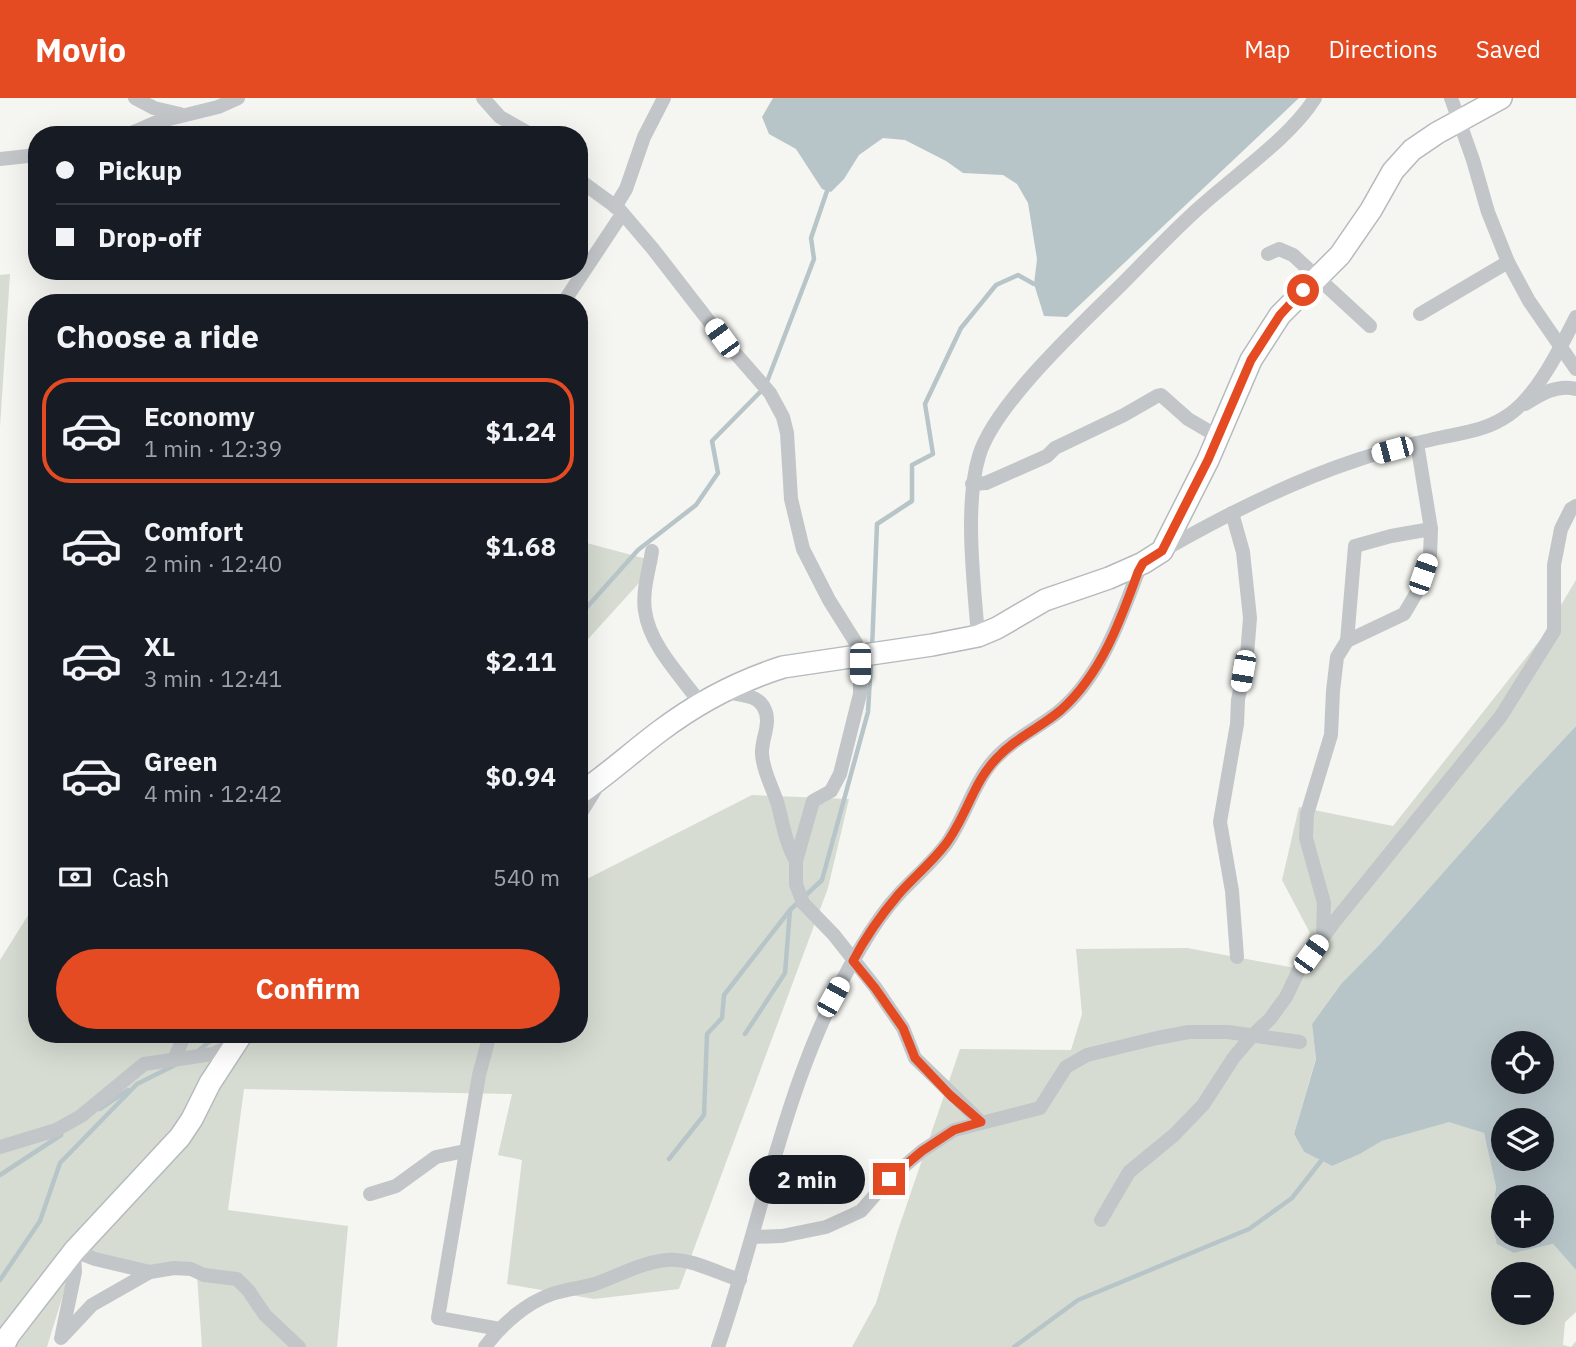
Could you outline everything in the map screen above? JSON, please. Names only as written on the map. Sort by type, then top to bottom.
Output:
[{"type":"street","points":[[135,98],[154,108],[184,114]]},
{"type":"street","points":[[148,126],[184,114],[218,107],[238,98]]},
{"type":"street","points":[[483,98],[500,117],[516,126]]},
{"type":"street","points":[[588,261],[619,210],[644,136],[664,98]]},
{"type":"street","points":[[978,636],[972,484],[979,453],[992,425],[1033,376],[1199,208],[1275,142],[1315,98]]},
{"type":"street","points":[[1451,98],[1488,212],[1508,262],[1529,301],[1576,369]]},
{"type":"street","points":[[1162,551],[1208,460],[1251,360],[1280,315],[1340,255],[1393,172],[1412,150],[1501,98]]},
{"type":"street","points":[[0,159],[28,156]]},
{"type":"street","points":[[588,187],[619,210],[689,293],[722,338],[771,393],[778,405],[787,433],[791,499],[803,549],[829,600],[856,643],[860,656],[860,694],[840,774],[831,791],[813,801],[796,862],[796,884],[803,904],[847,950],[903,1028],[915,1058],[950,1095],[981,1122]]},
{"type":"street","points":[[1268,254],[1279,249],[1293,255],[1370,326]]},
{"type":"street","points":[[1420,314],[1508,262]]},
{"type":"street","points":[[1518,408],[1539,381],[1576,317]]},
{"type":"street","points":[[588,788],[660,731],[701,704],[761,674],[783,667],[978,636],[1045,600],[1143,563],[1232,513],[1358,460],[1417,443],[1487,428],[1546,392],[1560,387],[1576,389]]},
{"type":"street","points":[[972,484],[986,483],[1047,456],[1055,448],[1157,396],[1161,396],[1188,419],[1217,436]]},
{"type":"street","points":[[1347,640],[1404,614],[1417,592],[1430,556],[1431,529],[1417,443]]},
{"type":"street","points":[[1101,1220],[1129,1172],[1174,1135],[1203,1105],[1219,1077],[1286,997],[1299,970],[1323,937],[1501,716],[1554,631],[1554,565],[1561,529],[1571,509],[1576,506]]},
{"type":"street","points":[[1232,513],[1243,552],[1250,618],[1247,656],[1220,822],[1232,891],[1237,957]]},
{"type":"street","points":[[1323,937],[1324,903],[1306,838],[1307,814],[1331,736],[1338,657],[1347,640],[1355,547],[1391,536],[1431,529]]},
{"type":"street","points":[[652,551],[644,610],[649,629],[701,704]]},
{"type":"street","points":[[718,1347],[792,1100],[833,997],[853,961],[897,896],[947,843],[984,773],[995,759],[1014,741],[1058,712],[1093,674],[1107,650],[1143,563]]},
{"type":"street","points":[[725,691],[750,696],[762,704],[767,718],[762,751],[764,769],[778,806],[789,850],[796,862]]},
{"type":"street","points":[[588,802],[603,778]]},
{"type":"street","points":[[752,1237],[782,1237],[826,1227],[861,1211],[889,1179],[922,1151],[954,1130],[1040,1108],[1066,1067],[1087,1055],[1189,1032],[1253,1035],[1300,1042]]},
{"type":"street","points":[[174,1060],[181,1043]]},
{"type":"street","points":[[0,1147],[56,1130],[81,1116],[144,1064],[213,1054],[233,1043]]},
{"type":"street","points":[[3,1347],[9,1335],[74,1251],[180,1138],[209,1083],[237,1043]]},
{"type":"street","points":[[487,1043],[478,1075],[438,1318],[500,1329]]},
{"type":"street","points":[[370,1194],[396,1186],[436,1157],[465,1151]]},
{"type":"street","points":[[74,1251],[95,1259],[150,1272]]},
{"type":"street","points":[[61,1343],[75,1272],[74,1251]]},
{"type":"street","points":[[485,1347],[500,1329],[530,1305],[553,1293],[595,1284],[649,1263],[668,1259],[740,1280]]},
{"type":"street","points":[[61,1343],[92,1305],[150,1272],[174,1268],[237,1279],[265,1315],[299,1347]]},
{"type":"shaded area","points":[[773,98],[1299,98],[1067,317],[1044,316],[1034,284],[1037,259],[1028,203],[1017,184],[1003,175],[963,173],[905,140],[883,138],[859,155],[844,179],[831,192],[822,189],[796,149],[769,134],[762,117]]},
{"type":"shaded area","points":[[10,274],[0,427],[0,275]]},
{"type":"shaded area","points":[[588,543],[658,562],[588,639]]},
{"type":"shaded area","points":[[1576,580],[1576,726],[1341,984],[1312,1024],[1316,1058],[1294,1134],[1304,1152],[1332,1166],[1382,1141],[1449,1121],[1484,1133],[1496,1185],[1491,1185],[1491,1248],[1510,1248],[1514,1253],[1536,1248],[1554,1248],[1554,1245],[1576,1270],[1576,1312],[1565,1322],[1563,1345],[1571,1347],[852,1347],[876,1303],[960,1049],[1071,1050],[1082,1014],[1076,949],[1187,948],[1295,968],[1310,933],[1282,880],[1299,807],[1393,826],[1540,640]]},
{"type":"shaded area","points":[[1576,726],[1576,1270],[1554,1245],[1554,1185],[1496,1185],[1492,1171],[1554,1171],[1554,1108],[1491,1108],[1491,1164],[1484,1133],[1449,1122],[1382,1141],[1332,1166],[1304,1152],[1294,1134],[1316,1059],[1312,1024],[1341,984]]},
{"type":"shaded area","points":[[752,795],[849,799],[828,888],[679,1289],[594,1299],[507,1284],[522,1160],[498,1155],[512,1094],[244,1089],[228,1210],[348,1226],[337,1347],[202,1347],[197,1275],[75,1256],[47,1347],[0,1347],[0,960],[28,915],[28,1043],[588,1043],[588,878]]},
{"type":"shaded area","points":[[1505,1248],[1536,1248],[1514,1253]]},
{"type":"waterway","points":[[588,606],[638,550],[696,505],[718,473],[712,441],[765,387],[814,259],[811,238],[827,191]]},
{"type":"waterway","points":[[872,649],[877,524],[912,501],[912,465],[933,454],[925,404],[961,328],[996,285],[1018,275],[1034,284]]},
{"type":"waterway","points":[[669,1159],[704,1115],[707,1034],[722,1018],[724,995],[790,910],[822,880],[868,712],[871,661]]},
{"type":"waterway","points":[[745,1034],[785,973],[790,910]]},
{"type":"waterway","points":[[198,1051],[208,1043]]},
{"type":"waterway","points":[[0,1280],[40,1221],[60,1163],[137,1084],[175,1065]]},
{"type":"waterway","points":[[100,1109],[128,1090]]},
{"type":"waterway","points":[[0,1175],[61,1135]]},
{"type":"waterway","points":[[1014,1347],[1078,1300],[1249,1229],[1292,1198],[1321,1161]]},
{"type":"route","points":[[889,1179],[922,1151],[954,1130],[981,1122],[950,1095],[915,1058],[903,1028],[853,961],[897,896],[947,843],[984,773],[995,759],[1014,741],[1058,712],[1093,674],[1107,650],[1143,563],[1162,551],[1174,530],[1251,360],[1280,315],[1303,290]]}]
